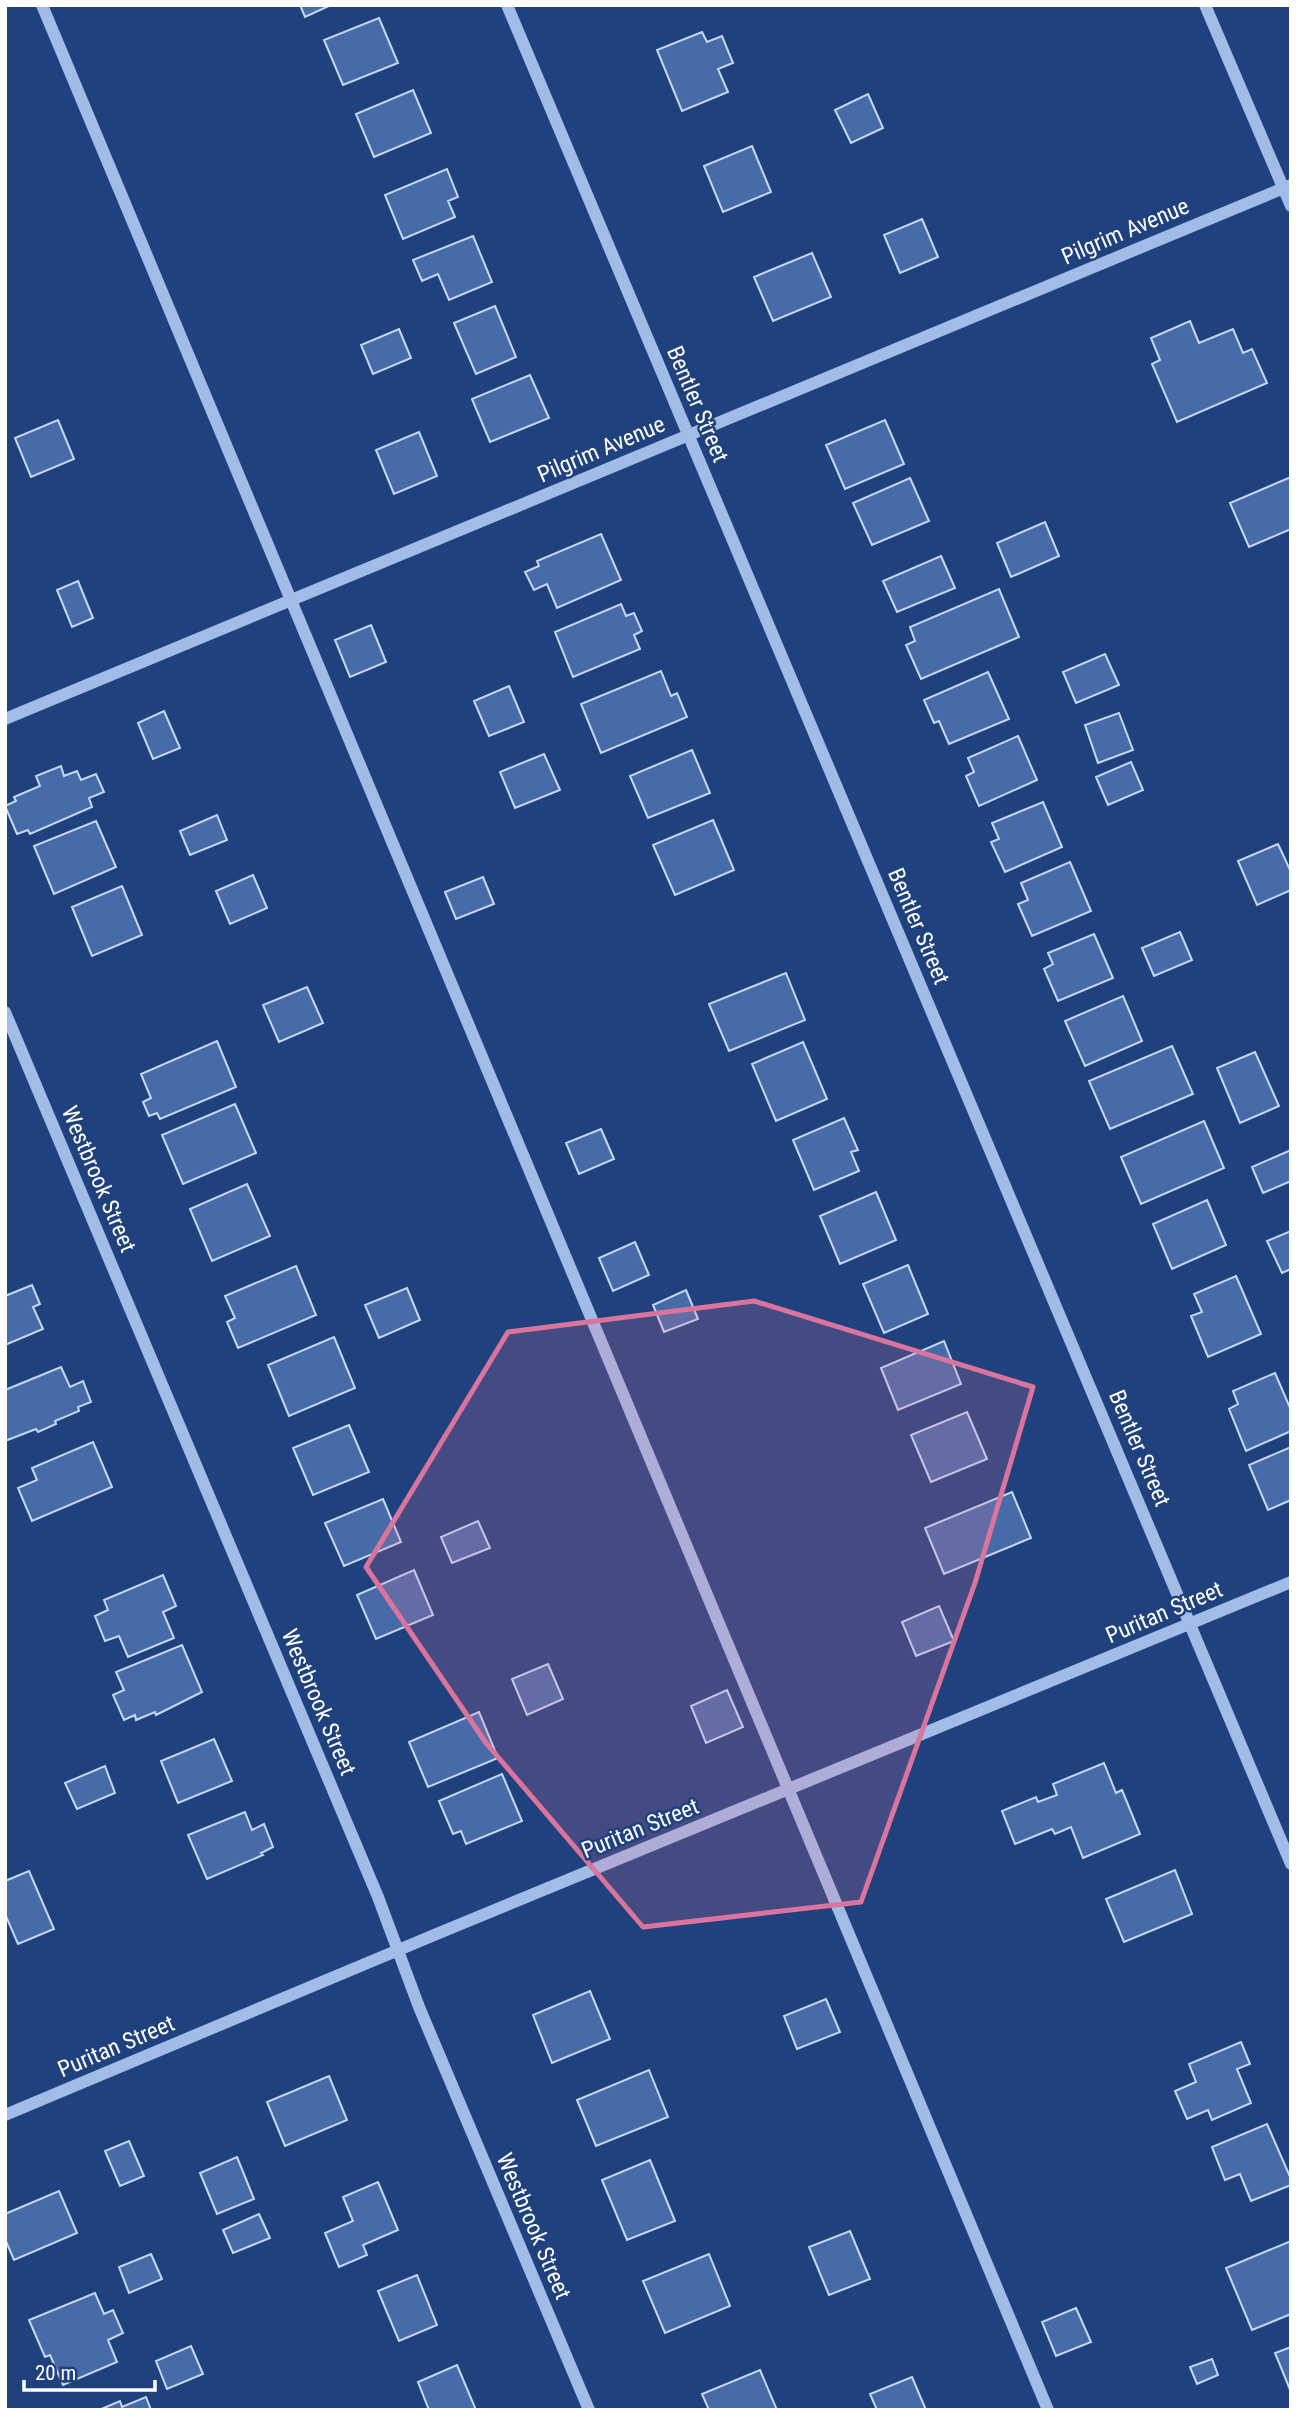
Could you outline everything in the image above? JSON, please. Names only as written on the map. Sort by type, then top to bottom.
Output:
[{"type":"street","points":[[42,5],[294,600],[1048,2410]]},
{"type":"street","name":"Bentler Street","points":[[507,5],[1291,1864]]},
{"type":"street","points":[[1205,5],[1287,186],[1291,206]]},
{"type":"street","name":"Pilgrim Avenue","points":[[5,719],[1287,186]]},
{"type":"street","name":"Westbrook Street","points":[[5,1012],[400,1951],[419,2007],[589,2410]]},
{"type":"street","name":"Puritan Street","points":[[5,2115],[1291,1582]]},
{"type":"highlighted area","points":[[754,1301],[1033,1387],[975,1583],[861,1902],[643,1927],[486,1743],[366,1567],[508,1332]]},
{"type":"building","points":[[300,5],[331,5],[305,17]]},
{"type":"building","points":[[379,18],[398,63],[343,85],[324,40]]},
{"type":"building","points":[[702,32],[707,42],[722,36],[733,63],[718,69],[728,92],[682,111],[657,50]]},
{"type":"building","points":[[413,90],[431,133],[374,157],[356,114]]},
{"type":"building","points":[[868,94],[883,128],[851,143],[835,110]]},
{"type":"building","points":[[752,146],[771,192],[723,212],[704,166]]},
{"type":"building","points":[[447,169],[458,197],[448,201],[455,217],[403,239],[385,195]]},
{"type":"building","points":[[922,219],[938,257],[900,273],[884,235]]},
{"type":"building","points":[[473,236],[492,282],[449,300],[438,274],[422,281],[413,260]]},
{"type":"building","points":[[812,253],[831,297],[773,321],[754,277]]},
{"type":"building","points":[[495,306],[516,357],[476,374],[454,323]]},
{"type":"building","points":[[1190,321],[1199,343],[1233,329],[1243,353],[1252,349],[1267,383],[1177,422],[1152,364],[1160,360],[1151,338]]},
{"type":"building","points":[[399,329],[411,358],[373,374],[361,345]]},
{"type":"building","points":[[530,375],[549,418],[490,442],[472,399]]},
{"type":"building","points":[[58,420],[74,459],[31,477],[15,438]]},
{"type":"building","points":[[885,420],[904,464],[845,489],[826,445]]},
{"type":"building","points":[[419,432],[437,476],[394,494],[376,450]]},
{"type":"building","points":[[1291,477],[1291,529],[1249,547],[1230,503]]},
{"type":"building","points":[[910,478],[929,521],[872,545],[853,503]]},
{"type":"building","points":[[1045,522],[1059,556],[1011,577],[997,543]]},
{"type":"building","points":[[601,534],[621,580],[557,608],[547,584],[534,590],[525,572],[539,566],[537,561]]},
{"type":"building","points":[[941,556],[955,588],[897,612],[883,581]]},
{"type":"building","points":[[78,581],[93,618],[72,627],[57,590]]},
{"type":"building","points":[[999,589],[1019,637],[921,679],[906,645],[915,641],[910,627]]},
{"type":"building","points":[[621,604],[626,616],[634,613],[642,631],[634,635],[640,649],[573,677],[555,632]]},
{"type":"building","points":[[371,625],[386,662],[350,677],[335,640]]},
{"type":"building","points":[[1105,654],[1119,685],[1076,703],[1063,672]]},
{"type":"building","points":[[661,671],[671,696],[677,693],[687,717],[601,753],[581,704]]},
{"type":"building","points":[[988,672],[1009,719],[949,744],[939,721],[934,723],[924,700]]},
{"type":"building","points":[[509,686],[524,722],[489,736],[474,701]]},
{"type":"building","points":[[164,711],[180,748],[153,759],[138,723]]},
{"type":"building","points":[[1119,713],[1133,750],[1098,763],[1085,725]]},
{"type":"building","points":[[1018,736],[1037,780],[979,806],[966,776],[974,772],[968,758]]},
{"type":"building","points":[[692,750],[710,793],[648,818],[630,776]]},
{"type":"building","points":[[544,754],[560,790],[515,808],[500,772]]},
{"type":"building","points":[[1131,762],[1143,790],[1108,805],[1096,777]]},
{"type":"building","points":[[61,766],[64,776],[77,771],[81,780],[96,774],[104,792],[89,798],[92,807],[30,834],[28,830],[17,834],[5,806],[16,801],[14,797],[40,786],[36,776]]},
{"type":"building","points":[[1043,802],[1062,847],[1005,872],[991,842],[999,839],[992,823]]},
{"type":"building","points":[[217,815],[227,840],[190,855],[180,831]]},
{"type":"building","points":[[713,820],[734,870],[675,895],[653,845]]},
{"type":"building","points":[[96,821],[116,867],[54,894],[34,846]]},
{"type":"building","points":[[1278,844],[1291,872],[1291,890],[1257,905],[1238,861]]},
{"type":"building","points":[[1070,862],[1091,911],[1032,936],[1018,904],[1028,900],[1021,883]]},
{"type":"building","points":[[253,875],[267,908],[230,924],[216,891]]},
{"type":"building","points":[[483,877],[494,904],[456,919],[445,892]]},
{"type":"building","points":[[122,886],[142,935],[92,956],[72,907]]},
{"type":"building","points":[[1180,932],[1192,960],[1154,976],[1142,948]]},
{"type":"building","points":[[1094,934],[1113,978],[1058,1001],[1044,969],[1053,964],[1048,953]]},
{"type":"building","points":[[786,973],[805,1020],[729,1051],[709,1004]]},
{"type":"building","points":[[307,987],[323,1023],[279,1042],[263,1005]]},
{"type":"building","points":[[1123,996],[1142,1041],[1085,1066],[1065,1021]]},
{"type":"building","points":[[217,1041],[236,1087],[160,1119],[157,1113],[149,1116],[143,1102],[151,1098],[141,1074]]},
{"type":"building","points":[[803,1042],[827,1099],[776,1121],[752,1064]]},
{"type":"building","points":[[1172,1046],[1193,1094],[1110,1129],[1089,1081]]},
{"type":"building","points":[[1255,1052],[1279,1106],[1240,1123],[1217,1068]]},
{"type":"building","points":[[235,1104],[256,1153],[183,1184],[162,1135]]},
{"type":"building","points":[[844,1118],[858,1150],[851,1152],[859,1171],[814,1190],[793,1140]]},
{"type":"building","points":[[1204,1121],[1224,1168],[1141,1204],[1121,1157]]},
{"type":"building","points":[[601,1129],[614,1159],[579,1174],[566,1143]]},
{"type":"building","points":[[1291,1150],[1291,1181],[1263,1193],[1252,1167]]},
{"type":"building","points":[[247,1184],[270,1236],[212,1261],[190,1209]]},
{"type":"building","points":[[876,1192],[896,1240],[840,1264],[820,1216]]},
{"type":"building","points":[[1207,1200],[1226,1245],[1172,1269],[1153,1224]]},
{"type":"building","points":[[1291,1231],[1291,1269],[1282,1273],[1267,1241]]},
{"type":"building","points":[[635,1242],[649,1275],[613,1291],[599,1258]]},
{"type":"building","points":[[908,1265],[928,1314],[884,1333],[863,1284]]},
{"type":"building","points":[[296,1266],[316,1315],[238,1348],[227,1322],[235,1318],[225,1296]]},
{"type":"building","points":[[1236,1276],[1261,1334],[1208,1357],[1191,1316],[1202,1312],[1194,1294]]},
{"type":"building","points":[[32,1285],[40,1304],[33,1307],[43,1329],[5,1345],[5,1296]]},
{"type":"building","points":[[407,1288],[420,1320],[379,1338],[365,1305]]},
{"type":"building","points":[[686,1290],[698,1319],[664,1332],[653,1305]]},
{"type":"building","points":[[334,1337],[355,1388],[289,1416],[268,1365]]},
{"type":"building","points":[[944,1341],[961,1384],[898,1410],[881,1368]]},
{"type":"building","points":[[61,1367],[70,1387],[83,1381],[91,1402],[78,1407],[79,1411],[55,1421],[56,1424],[5,1441],[5,1390]]},
{"type":"building","points":[[1275,1373],[1291,1410],[1291,1431],[1246,1451],[1229,1409],[1238,1404],[1233,1391]]},
{"type":"building","points":[[967,1412],[987,1459],[931,1482],[911,1435]]},
{"type":"building","points":[[349,1425],[369,1472],[313,1495],[293,1448]]},
{"type":"building","points":[[93,1442],[112,1487],[32,1521],[18,1488],[37,1480],[32,1468]]},
{"type":"building","points":[[1291,1447],[1291,1500],[1268,1510],[1249,1465]]},
{"type":"building","points":[[1012,1492],[1031,1538],[944,1574],[925,1528]]},
{"type":"building","points":[[383,1499],[401,1542],[344,1566],[325,1523]]},
{"type":"building","points":[[478,1521],[490,1548],[452,1563],[441,1537]]},
{"type":"building","points":[[414,1570],[433,1615],[376,1639],[357,1595]]},
{"type":"building","points":[[163,1575],[176,1606],[163,1612],[174,1638],[128,1657],[119,1636],[105,1641],[95,1616],[108,1610],[104,1600]]},
{"type":"building","points":[[939,1606],[954,1641],[916,1656],[902,1622]]},
{"type":"building","points":[[182,1645],[202,1692],[156,1715],[155,1712],[136,1720],[135,1715],[124,1720],[113,1695],[124,1690],[116,1672]]},
{"type":"building","points":[[548,1664],[563,1699],[527,1715],[512,1679]]},
{"type":"building","points":[[727,1690],[743,1727],[706,1743],[691,1706]]},
{"type":"building","points":[[479,1712],[498,1758],[428,1787],[409,1742]]},
{"type":"building","points":[[214,1739],[232,1781],[178,1803],[161,1761]]},
{"type":"building","points":[[1104,1763],[1116,1793],[1122,1790],[1140,1834],[1083,1858],[1071,1827],[1055,1834],[1052,1829],[1015,1844],[1002,1811],[1036,1797],[1038,1802],[1057,1795],[1053,1784]]},
{"type":"building","points":[[105,1766],[115,1793],[77,1809],[65,1783]]},
{"type":"building","points":[[502,1774],[522,1821],[466,1844],[461,1831],[453,1834],[439,1801]]},
{"type":"building","points":[[245,1812],[252,1830],[264,1824],[273,1847],[261,1853],[263,1855],[207,1879],[188,1835]]},
{"type":"building","points":[[1175,1870],[1192,1914],[1124,1942],[1106,1899]]},
{"type":"building","points":[[29,1871],[54,1929],[18,1944],[5,1914],[5,1881]]},
{"type":"building","points":[[590,1991],[610,2039],[552,2063],[533,2015]]},
{"type":"building","points":[[826,1999],[840,2032],[797,2049],[784,2016]]},
{"type":"building","points":[[1241,2042],[1250,2064],[1237,2069],[1251,2103],[1212,2120],[1208,2110],[1187,2119],[1175,2091],[1196,2082],[1189,2064]]},
{"type":"building","points":[[649,2070],[668,2117],[596,2146],[577,2100]]},
{"type":"building","points":[[329,2076],[347,2120],[285,2146],[267,2102]]},
{"type":"building","points":[[1267,2124],[1291,2179],[1291,2185],[1251,2201],[1240,2174],[1225,2180],[1212,2147]]},
{"type":"building","points":[[129,2141],[144,2176],[120,2186],[105,2151]]},
{"type":"building","points":[[237,2157],[254,2199],[217,2214],[200,2173]]},
{"type":"building","points":[[650,2160],[675,2221],[627,2240],[602,2180]]},
{"type":"building","points":[[378,2182],[398,2230],[363,2245],[367,2255],[339,2267],[325,2233],[353,2221],[343,2197]]},
{"type":"building","points":[[59,2191],[77,2233],[14,2260],[5,2239],[5,2214]]},
{"type":"building","points":[[259,2214],[270,2238],[233,2253],[223,2230]]},
{"type":"building","points":[[850,2231],[870,2279],[829,2295],[809,2247]]},
{"type":"building","points":[[1291,2241],[1291,2314],[1252,2330],[1226,2268]]},
{"type":"building","points":[[151,2254],[162,2279],[129,2293],[119,2267]]},
{"type":"building","points":[[709,2254],[730,2306],[665,2333],[643,2281]]},
{"type":"building","points":[[417,2275],[437,2325],[399,2341],[378,2291]]},
{"type":"building","points":[[95,2293],[104,2314],[113,2310],[123,2333],[108,2340],[117,2362],[63,2385],[50,2355],[45,2357],[29,2320]]},
{"type":"building","points":[[1076,2308],[1091,2342],[1056,2356],[1042,2322]]},
{"type":"building","points":[[191,2346],[203,2374],[167,2389],[156,2361]]},
{"type":"building","points":[[1291,2347],[1291,2392],[1275,2353]]},
{"type":"building","points":[[1212,2359],[1218,2375],[1197,2384],[1190,2367]]},
{"type":"building","points":[[457,2365],[476,2410],[429,2410],[418,2382]]},
{"type":"building","points":[[760,2370],[777,2410],[709,2410],[702,2394]]},
{"type":"building","points":[[912,2377],[926,2410],[877,2410],[870,2394]]},
{"type":"building","points":[[146,2397],[151,2410],[99,2410],[120,2401],[122,2407]]}]
